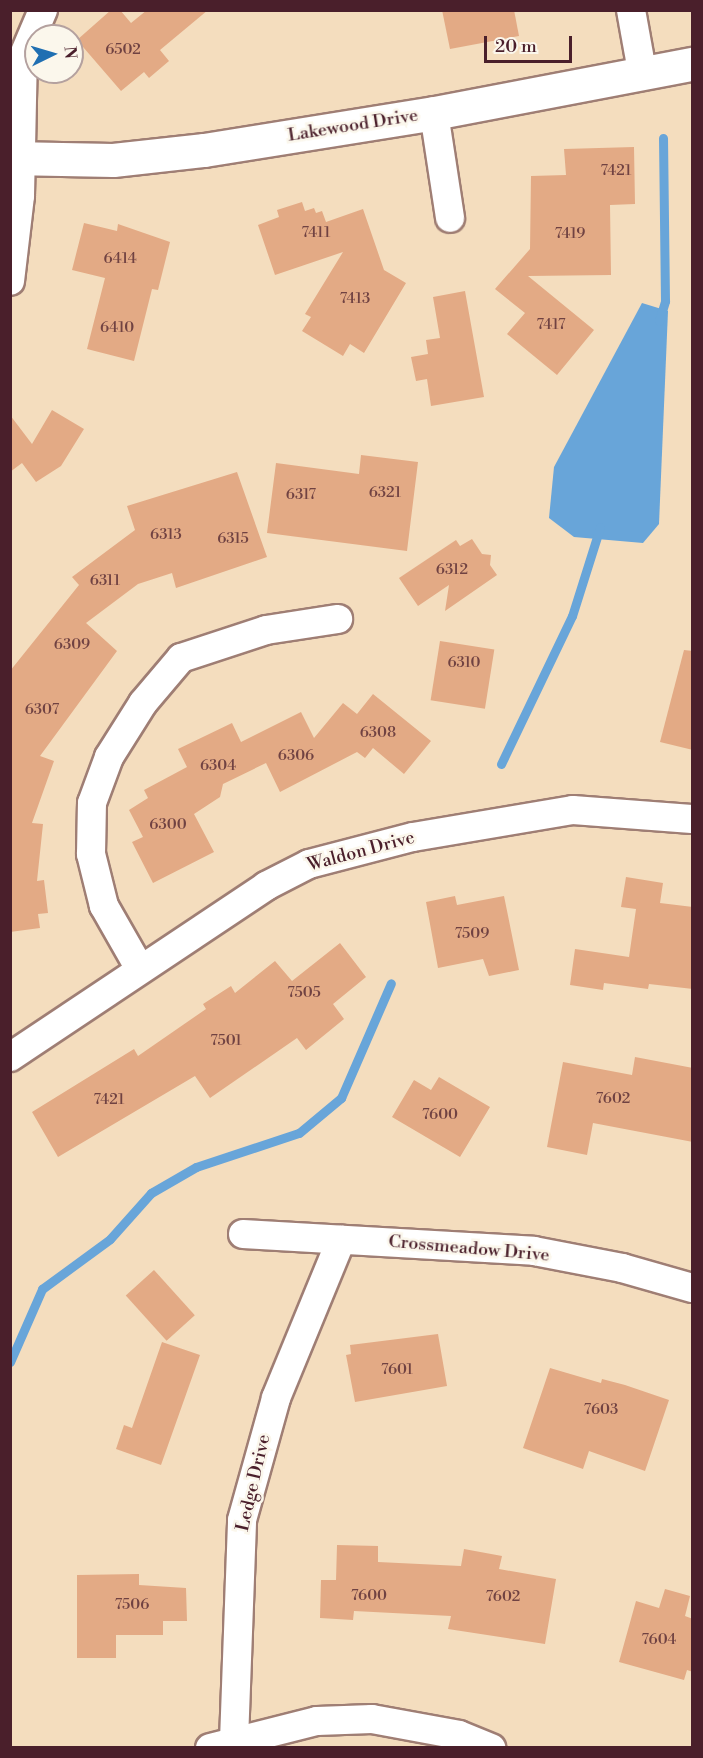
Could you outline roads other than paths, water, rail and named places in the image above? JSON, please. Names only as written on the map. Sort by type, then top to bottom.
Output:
[{"type":"street","points":[[10,281],[24,57],[43,10]]},
{"type":"street","points":[[631,10],[642,71]]},
{"type":"street","name":"Lakewood Drive","points":[[16,158],[113,160],[204,150],[434,114],[642,71],[693,64]]},
{"type":"street","points":[[434,114],[450,218]]},
{"type":"street","points":[[140,969],[104,906],[91,854],[92,803],[109,757],[143,703],[181,658],[266,630],[338,619]]},
{"type":"street","name":"Waldon Drive","points":[[10,1058],[266,886],[309,864],[413,837],[573,810],[693,819]]},
{"type":"street","name":"Crossmeadow Drive","points":[[243,1234],[534,1251],[622,1268],[693,1288]]},
{"type":"street","name":"Ledge Drive","points":[[222,1744],[242,1520],[276,1398],[341,1240]]},
{"type":"street","points":[[222,1744],[317,1721],[372,1719],[459,1735],[491,1748]]},
{"type":"water","points":[[642,303],[668,311],[659,524],[643,543],[574,537],[549,518],[554,467]]},
{"type":"waterway","points":[[659,321],[665,301],[663,138]]},
{"type":"waterway","points":[[501,764],[572,616],[600,527]]},
{"type":"waterway","points":[[10,1362],[42,1289],[110,1239],[151,1193],[196,1167],[299,1133],[341,1098],[391,983]]}]
